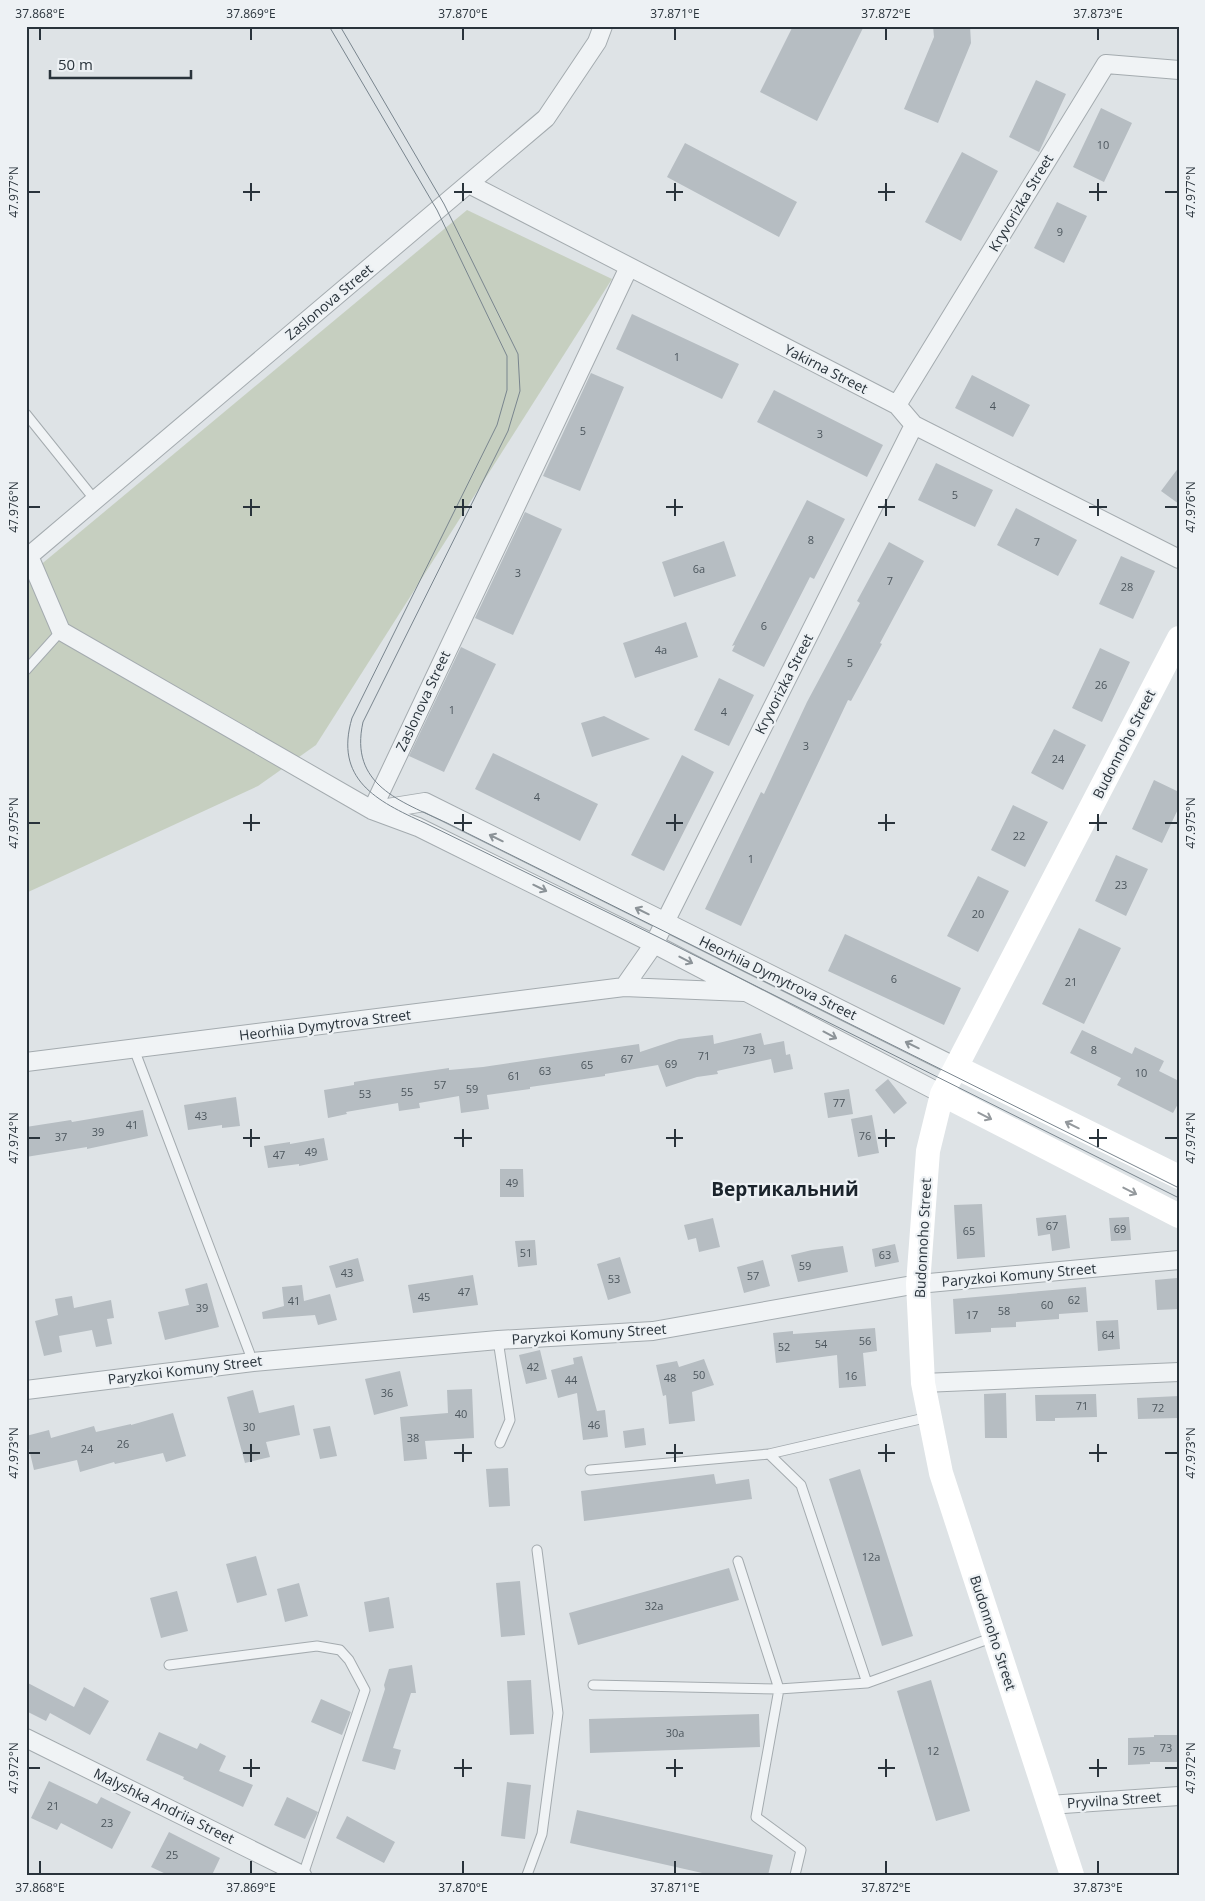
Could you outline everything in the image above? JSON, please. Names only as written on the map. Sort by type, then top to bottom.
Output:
[{"type":"main road","name":"Budonnoho Street","points":[[1072,1875],[941,1472],[923,1383],[918,1284],[928,1151],[942,1094],[1179,638]]},
{"type":"main road","name":"Heorhiia Dymytrova Street","points":[[956,1067],[1179,1177]]},
{"type":"main road","name":"Heorhiia Dymytrova Street","points":[[942,1094],[1179,1216]]},
{"type":"street","name":"Zaslonova Street","points":[[28,557],[546,118],[597,42],[603,26]]},
{"type":"street","name":"Kryvorizka Street","points":[[897,405],[1106,64],[1179,70]]},
{"type":"street","name":"Yakirna Street","points":[[469,184],[897,405],[914,425],[1179,559]]},
{"type":"street","name":"Zaslonova Street","points":[[372,810],[629,267]]},
{"type":"street","name":"Kryvorizka Street","points":[[654,944],[914,425]]},
{"type":"street","points":[[28,557],[61,631]]},
{"type":"street","name":"Heorhiia Dymytrova Street","points":[[61,631],[372,810],[418,827],[654,944],[750,992],[942,1094]]},
{"type":"street","name":"Heorhiia Dymytrova Street","points":[[372,810],[425,802],[956,1067]]},
{"type":"street","points":[[624,988],[654,944]]},
{"type":"street","name":"Heorhiia Dymytrova Street","points":[[26,1062],[624,988],[750,992]]},
{"type":"street","name":"Paryzkoi Komuny Street","points":[[26,1390],[253,1362],[498,1340],[654,1331],[918,1284],[1179,1260]]},
{"type":"street","points":[[923,1383],[1179,1372]]},
{"type":"street","name":"Malyshka Andriia Street","points":[[26,1738],[303,1875]]},
{"type":"street","name":"Pryvilna Street","points":[[1050,1805],[1179,1796]]},
{"type":"lane","points":[[26,414],[95,500]]},
{"type":"lane","points":[[26,670],[61,631]]},
{"type":"lane","points":[[134,1049],[253,1362]]},
{"type":"lane","points":[[498,1340],[510,1420],[500,1443]]},
{"type":"lane","points":[[590,1470],[769,1454],[930,1416]]},
{"type":"lane","points":[[769,1454],[801,1485],[867,1683]]},
{"type":"lane","points":[[527,1875],[542,1834],[558,1713],[537,1550]]},
{"type":"lane","points":[[738,1561],[779,1689],[756,1817],[800,1850],[795,1875]]},
{"type":"lane","points":[[593,1685],[779,1689],[867,1683],[995,1637]]},
{"type":"lane","points":[[169,1665],[317,1646],[340,1650],[349,1660],[365,1690],[303,1875]]},
{"type":"green space","points":[[467,210],[612,279],[316,745],[258,786],[26,893],[26,577]]},
{"type":"building","points":[[793,26],[864,26],[817,121],[760,92]]},
{"type":"building","points":[[933,26],[970,26],[971,43],[938,123],[904,109],[934,37]]},
{"type":"building","points":[[1036,80],[1066,94],[1039,152],[1009,137]]},
{"type":"building","points":[[1101,108],[1132,123],[1104,182],[1073,167]]},
{"type":"building","points":[[685,143],[797,202],[779,237],[667,177]]},
{"type":"building","points":[[962,152],[998,171],[961,241],[925,222]]},
{"type":"building","points":[[1057,202],[1087,216],[1064,263],[1034,248]]},
{"type":"building","points":[[632,314],[739,364],[722,399],[616,349]]},
{"type":"building","points":[[591,373],[624,387],[580,491],[543,476]]},
{"type":"building","points":[[972,375],[1030,405],[1013,437],[955,408]]},
{"type":"building","points":[[774,390],[883,445],[867,477],[757,422]]},
{"type":"building","points":[[936,463],[993,490],[975,527],[918,500]]},
{"type":"building","points":[[1179,467],[1179,504],[1161,491]]},
{"type":"building","points":[[807,500],[845,519],[814,579],[810,577],[764,667],[732,651],[735,645],[732,646]]},
{"type":"building","points":[[1016,508],[1077,540],[1058,576],[997,545]]},
{"type":"building","points":[[525,512],[562,529],[513,635],[475,618]]},
{"type":"building","points":[[724,541],[736,576],[674,597],[662,562]]},
{"type":"building","points":[[889,542],[924,561],[851,701],[848,700],[741,926],[705,909],[761,792],[764,794],[807,702],[860,603],[857,601]]},
{"type":"building","points":[[1121,556],[1155,571],[1133,619],[1099,604]]},
{"type":"building","points":[[686,622],[698,657],[635,678],[623,643]]},
{"type":"building","points":[[461,647],[496,664],[444,772],[409,756]]},
{"type":"building","points":[[1100,648],[1130,662],[1102,722],[1072,708]]},
{"type":"building","points":[[719,678],[754,695],[729,746],[694,730]]},
{"type":"building","points":[[604,716],[650,739],[592,757],[581,723]]},
{"type":"building","points":[[1054,729],[1086,745],[1063,790],[1031,773]]},
{"type":"building","points":[[493,753],[598,804],[580,841],[475,789]]},
{"type":"building","points":[[682,755],[714,772],[664,871],[631,855]]},
{"type":"building","points":[[1154,780],[1179,792],[1179,807],[1162,843],[1132,829]]},
{"type":"building","points":[[1013,805],[1048,822],[1025,867],[991,850]]},
{"type":"building","points":[[1116,855],[1148,869],[1126,916],[1095,901]]},
{"type":"building","points":[[978,876],[1009,891],[978,952],[947,936]]},
{"type":"building","points":[[1079,928],[1121,948],[1084,1024],[1042,1004]]},
{"type":"building","points":[[845,934],[961,988],[944,1025],[828,971]]},
{"type":"building","points":[[1082,1030],[1132,1054],[1135,1047],[1164,1061],[1159,1071],[1179,1081],[1179,1102],[1173,1113],[1117,1085],[1121,1078],[1070,1053]]},
{"type":"building","points":[[761,1033],[764,1045],[784,1041],[786,1055],[790,1054],[793,1069],[774,1073],[771,1059],[717,1071],[718,1074],[697,1077],[666,1087],[658,1065],[605,1074],[605,1076],[487,1095],[489,1109],[461,1113],[459,1096],[419,1103],[420,1108],[399,1111],[398,1103],[346,1112],[347,1114],[328,1118],[324,1090],[354,1085],[354,1082],[449,1068],[449,1070],[483,1067],[639,1044],[640,1052],[679,1039],[713,1035],[714,1044]]},
{"type":"building","points":[[888,1079],[907,1103],[894,1114],[875,1090]]},
{"type":"building","points":[[849,1089],[853,1114],[828,1118],[824,1093]]},
{"type":"building","points":[[236,1097],[240,1126],[222,1128],[222,1125],[188,1130],[184,1105]]},
{"type":"building","points":[[143,1110],[148,1136],[87,1149],[87,1147],[26,1157],[26,1127],[71,1120],[72,1122]]},
{"type":"building","points":[[872,1115],[879,1153],[858,1157],[851,1119]]},
{"type":"building","points":[[324,1138],[328,1160],[299,1166],[299,1164],[268,1168],[264,1146]]},
{"type":"building","points":[[500,1169],[523,1169],[524,1197],[500,1197]]},
{"type":"building","points":[[982,1204],[985,1257],[957,1259],[954,1205]]},
{"type":"building","points":[[1066,1215],[1070,1248],[1052,1251],[1050,1234],[1038,1236],[1036,1218]]},
{"type":"building","points":[[1129,1217],[1131,1240],[1111,1241],[1109,1218]]},
{"type":"building","points":[[713,1218],[720,1247],[699,1252],[696,1238],[688,1240],[684,1225]]},
{"type":"building","points":[[535,1240],[537,1265],[518,1267],[515,1241]]},
{"type":"building","points":[[895,1244],[899,1262],[875,1267],[872,1249]]},
{"type":"building","points":[[843,1246],[848,1272],[798,1282],[791,1255]]},
{"type":"building","points":[[620,1257],[631,1293],[608,1300],[597,1264]]},
{"type":"building","points":[[358,1258],[364,1281],[336,1288],[329,1266]]},
{"type":"building","points":[[763,1260],[770,1286],[744,1293],[737,1267]]},
{"type":"building","points":[[473,1275],[478,1305],[413,1313],[408,1285]]},
{"type":"building","points":[[1177,1278],[1179,1309],[1157,1310],[1155,1280]]},
{"type":"building","points":[[207,1283],[219,1327],[165,1340],[158,1312],[189,1305],[185,1289]]},
{"type":"building","points":[[302,1285],[304,1301],[330,1294],[337,1320],[318,1325],[315,1315],[263,1319],[262,1312],[284,1306],[282,1287]]},
{"type":"building","points":[[1086,1287],[1088,1312],[1059,1314],[1059,1319],[1016,1322],[1016,1327],[991,1328],[991,1332],[955,1334],[953,1299]]},
{"type":"building","points":[[72,1296],[74,1308],[111,1300],[114,1318],[107,1319],[112,1344],[96,1347],[92,1330],[59,1336],[62,1352],[44,1356],[35,1321],[58,1315],[55,1299]]},
{"type":"building","points":[[1118,1320],[1120,1349],[1098,1351],[1096,1321]]},
{"type":"building","points":[[875,1328],[877,1351],[863,1353],[866,1386],[839,1388],[837,1355],[776,1363],[773,1333],[793,1331],[793,1334]]},
{"type":"building","points":[[540,1350],[547,1379],[526,1384],[519,1355]]},
{"type":"building","points":[[582,1356],[597,1411],[605,1410],[608,1437],[583,1440],[577,1393],[558,1398],[551,1370],[574,1364],[573,1358]]},
{"type":"building","points":[[704,1359],[714,1385],[692,1392],[695,1421],[669,1424],[666,1395],[663,1396],[656,1365],[677,1361],[679,1367]]},
{"type":"building","points":[[400,1371],[408,1406],[374,1415],[365,1379]]},
{"type":"building","points":[[472,1389],[474,1438],[425,1441],[427,1459],[404,1461],[400,1417],[448,1413],[447,1390]]},
{"type":"building","points":[[253,1390],[259,1413],[294,1405],[300,1435],[266,1442],[270,1457],[245,1463],[227,1397]]},
{"type":"building","points":[[1006,1393],[1007,1438],[985,1438],[984,1394]]},
{"type":"building","points":[[1096,1394],[1097,1417],[1055,1418],[1055,1421],[1036,1421],[1035,1395]]},
{"type":"building","points":[[1179,1396],[1179,1418],[1138,1419],[1137,1398]]},
{"type":"building","points":[[173,1413],[186,1456],[166,1462],[163,1453],[115,1464],[114,1462],[80,1472],[77,1460],[34,1470],[26,1436],[49,1430],[51,1438],[94,1426],[96,1432],[131,1425]]},
{"type":"building","points":[[330,1426],[337,1456],[320,1459],[313,1429]]},
{"type":"building","points":[[644,1428],[646,1445],[625,1448],[623,1431]]},
{"type":"building","points":[[508,1468],[510,1506],[489,1507],[486,1469]]},
{"type":"building","points":[[860,1469],[913,1636],[882,1646],[829,1479]]},
{"type":"building","points":[[714,1474],[716,1484],[749,1479],[752,1499],[584,1521],[581,1491]]},
{"type":"building","points":[[256,1556],[267,1595],[237,1603],[226,1564]]},
{"type":"building","points":[[729,1568],[739,1600],[578,1645],[569,1613]]},
{"type":"building","points":[[520,1581],[525,1635],[501,1637],[496,1583]]},
{"type":"building","points":[[299,1583],[308,1616],[285,1622],[277,1589]]},
{"type":"building","points":[[177,1591],[188,1631],[161,1638],[150,1598]]},
{"type":"building","points":[[389,1597],[394,1628],[369,1632],[364,1602]]},
{"type":"building","points":[[412,1665],[416,1693],[411,1693],[393,1748],[401,1750],[395,1770],[362,1761],[385,1689],[384,1685],[389,1669]]},
{"type":"building","points":[[531,1680],[534,1734],[510,1735],[507,1681]]},
{"type":"building","points":[[931,1680],[970,1811],[936,1821],[897,1691]]},
{"type":"building","points":[[26,1682],[74,1707],[84,1687],[109,1701],[90,1735],[50,1713],[46,1721],[26,1711]]},
{"type":"building","points":[[321,1699],[351,1712],[342,1735],[311,1722]]},
{"type":"building","points":[[759,1714],[760,1747],[590,1753],[589,1719]]},
{"type":"building","points":[[159,1732],[197,1749],[200,1743],[226,1756],[219,1771],[253,1785],[243,1807],[146,1760]]},
{"type":"building","points":[[1154,1735],[1178,1735],[1178,1762],[1150,1762],[1150,1764],[1128,1765],[1128,1738],[1154,1737]]},
{"type":"building","points":[[49,1781],[97,1804],[101,1797],[131,1812],[112,1849],[61,1823],[57,1830],[31,1818]]},
{"type":"building","points":[[507,1782],[531,1785],[525,1839],[501,1836]]},
{"type":"building","points":[[287,1797],[318,1812],[305,1839],[274,1825]]},
{"type":"building","points":[[577,1810],[773,1855],[768,1875],[711,1875],[570,1843]]},
{"type":"building","points":[[347,1816],[395,1842],[384,1863],[336,1838]]},
{"type":"building","points":[[169,1832],[220,1858],[212,1875],[168,1875],[151,1867]]},
{"type":"tram line","points":[[329,26],[437,210],[507,356],[507,390],[497,425],[352,718],[348,739],[349,757],[354,772],[363,785],[390,806],[407,815],[658,937],[1179,1198]]},
{"type":"tram line","points":[[340,26],[444,204],[518,354],[520,391],[508,431],[363,722],[361,744],[364,761],[371,776],[382,788],[412,807],[1179,1188]]},
{"type":"district","name":"Вертикальний","points":[[785,1189]]}]
